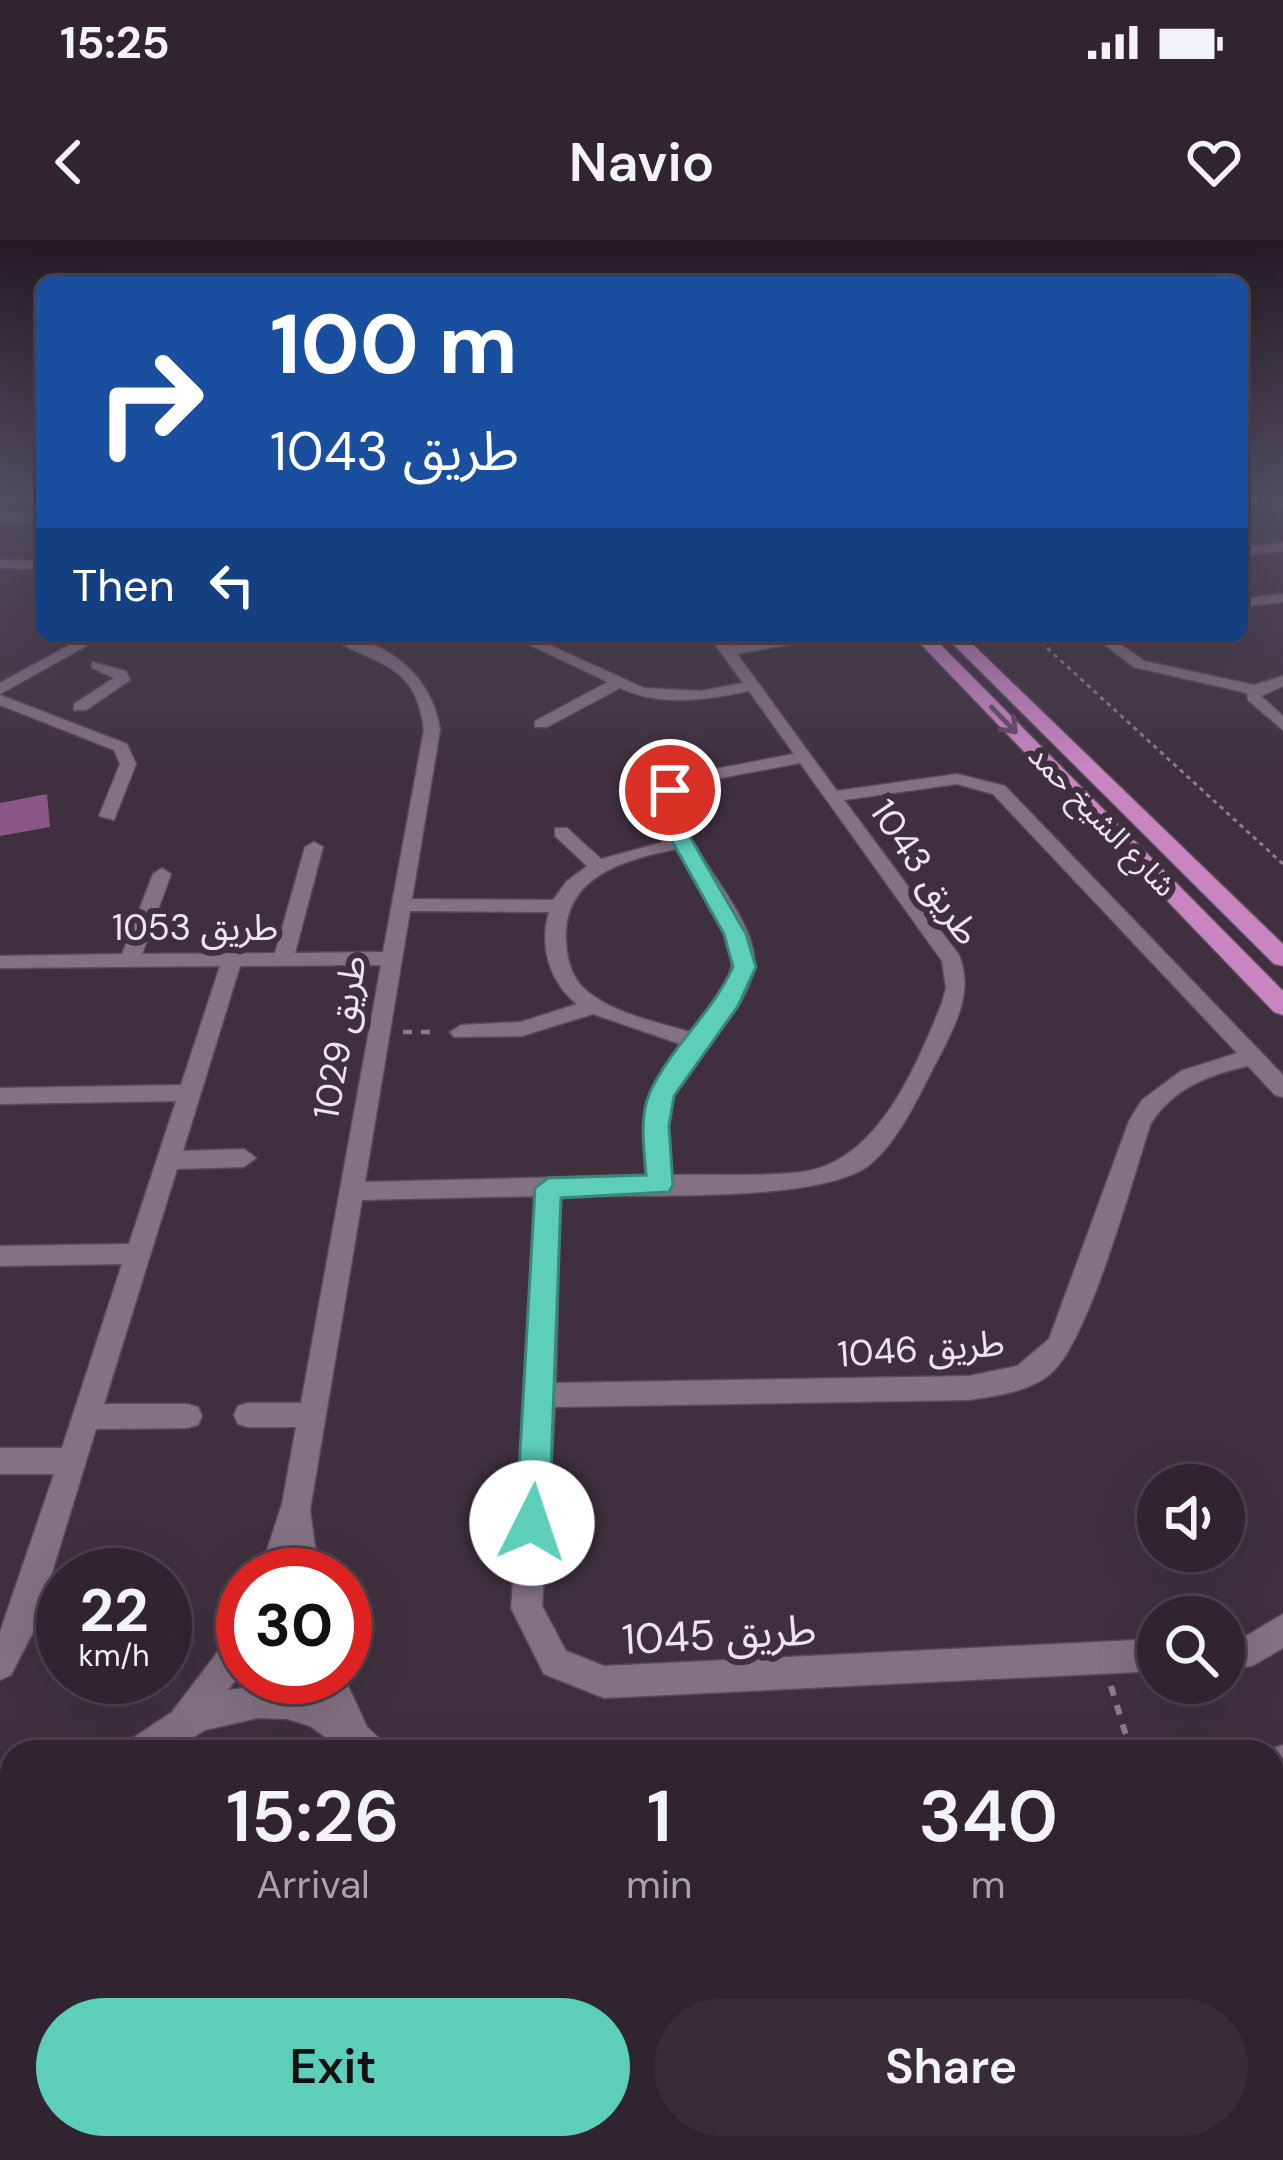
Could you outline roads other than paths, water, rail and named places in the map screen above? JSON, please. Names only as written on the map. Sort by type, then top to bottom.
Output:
[{"type":"main road","name":"شارع الشيخ حمد","points":[[928,642],[1283,1006]]},
{"type":"main road","name":"شارع الشيخ حمد","points":[[960,642],[1283,958]]},
{"type":"street","points":[[1248,602],[1283,598]]},
{"type":"street","points":[[0,689],[86,642]]},
{"type":"street","name":"طريق 1029","points":[[283,1548],[297,1504],[432,730],[432,707],[422,684],[370,648],[352,642]]},
{"type":"street","points":[[531,642],[620,682],[672,697],[753,686]]},
{"type":"street","points":[[1108,642],[1139,664],[1255,690],[1283,681]]},
{"type":"street","name":"طريق 1043","points":[[352,1191],[802,1181],[860,1160],[880,1141],[950,1013],[956,987],[952,960],[722,644]]},
{"type":"street","points":[[5,664],[31,672]]},
{"type":"street","points":[[80,707],[122,680],[121,674],[97,665]]},
{"type":"street","points":[[541,724],[620,682]]},
{"type":"street","points":[[1255,690],[1253,697],[1261,708],[1283,725]]},
{"type":"street","points":[[0,700],[108,739],[125,751],[128,764],[108,816]]},
{"type":"street","points":[[0,723],[24,709]]},
{"type":"street","points":[[660,1185],[657,1110],[669,1079],[729,1001],[745,967],[735,934],[680,843],[664,802],[670,790],[684,780],[806,757]]},
{"type":"street","points":[[835,796],[957,779],[999,790],[1283,1089]]},
{"type":"street","points":[[561,832],[598,866]]},
{"type":"street","points":[[680,843],[598,866],[571,884],[558,906],[553,932],[560,976],[595,1006],[696,1042]]},
{"type":"street","points":[[284,959],[314,847]]},
{"type":"street","points":[[130,961],[162,874]]},
{"type":"street","points":[[400,904],[558,906]]},
{"type":"street","name":"طريق 1053","points":[[0,962],[392,958]]},
{"type":"street","points":[[0,1664],[19,1628],[74,1461],[232,959]]},
{"type":"street","points":[[461,1032],[522,1029],[595,1006]]},
{"type":"street","name":"طريق 1046","points":[[542,1395],[969,1388],[1006,1384],[1034,1374],[1055,1356],[1066,1333],[1140,1121],[1153,1099],[1173,1082],[1200,1070],[1254,1057]]},
{"type":"street","points":[[0,1096],[188,1093]]},
{"type":"street","points":[[167,1160],[244,1158]]},
{"type":"street","name":"طريق 1045","points":[[548,1188],[542,1395],[526,1608],[555,1664],[604,1682],[1137,1656]]},
{"type":"street","points":[[0,1256],[138,1254]]},
{"type":"street","points":[[248,1415],[313,1415]]},
{"type":"street","points":[[87,1417],[188,1416]]},
{"type":"street","points":[[0,1461],[74,1461]]},
{"type":"street","name":"طريق 1029","points":[[297,1504],[301,1548]]},
{"type":"street","points":[[1245,1650],[1283,1630]]},
{"type":"street","points":[[158,1740],[183,1721],[216,1679]]},
{"type":"street","points":[[183,1721],[230,1703],[276,1699],[320,1709],[358,1740]]},
{"type":"street","points":[[341,1704],[360,1740]]}]
